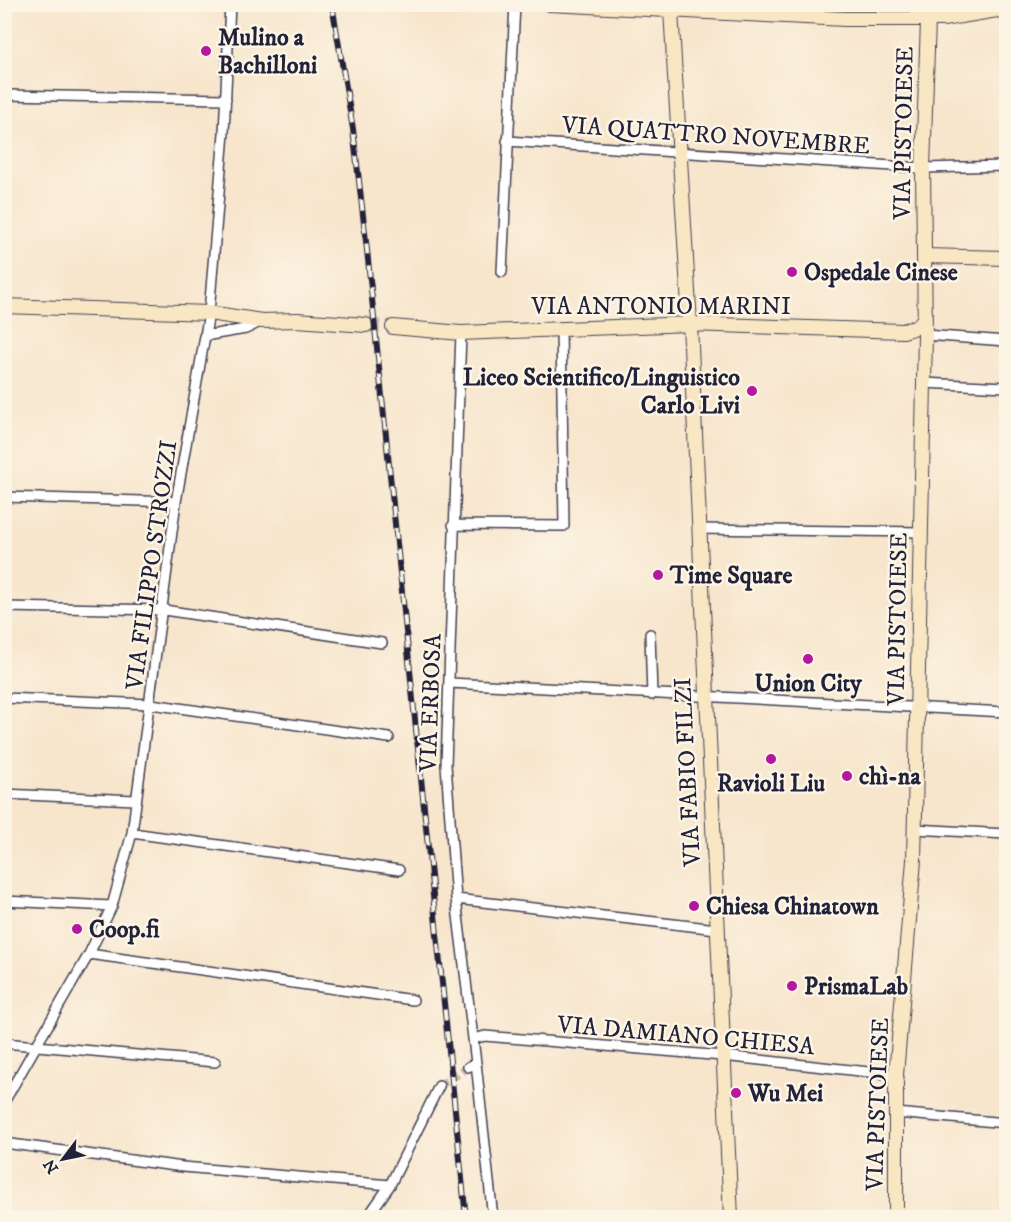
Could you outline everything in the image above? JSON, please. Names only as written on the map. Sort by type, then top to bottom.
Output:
[{"type":"street","name":"VIA FILIPPO STROZZI","points":[[4,1102],[89,954],[112,906],[132,833],[164,610],[176,502],[209,313],[226,99],[230,4]]},
{"type":"street","points":[[502,272],[515,4]]},
{"type":"street","points":[[549,4],[670,7],[845,20],[928,20],[1002,11]]},
{"type":"street","points":[[928,20],[930,4]]},
{"type":"street","points":[[980,4],[1002,11]]},
{"type":"street","name":"VIA FABIO FILZI","points":[[670,7],[690,324],[731,1218]]},
{"type":"street","name":"VIA PISTOIESE","points":[[896,1218],[896,1075],[910,921],[915,829],[925,334],[923,168],[928,20]]},
{"type":"street","points":[[4,95],[226,99]]},
{"type":"street","name":"VIA QUATTRO NOVEMBRE","points":[[507,141],[923,168],[1006,166]]},
{"type":"street","points":[[924,256],[1006,258]]},
{"type":"street","points":[[4,306],[209,313],[262,321],[297,320],[366,325]]},
{"type":"street","name":"VIA ANTONIO MARINI","points":[[393,327],[461,333],[690,324],[903,331],[919,326],[924,318]]},
{"type":"street","points":[[204,336],[246,329],[262,321]]},
{"type":"street","points":[[453,525],[564,526],[561,328]]},
{"type":"street","name":"VIA ERBOSA","points":[[461,333],[446,765],[456,899],[472,1040],[472,1065],[493,1218]]},
{"type":"street","points":[[925,334],[1006,341]]},
{"type":"street","points":[[923,383],[1006,387]]},
{"type":"street","points":[[4,497],[176,502]]},
{"type":"street","points":[[699,529],[922,532]]},
{"type":"street","points":[[4,607],[164,610],[382,643]]},
{"type":"street","points":[[650,634],[652,695]]},
{"type":"street","points":[[450,682],[652,695],[1006,712]]},
{"type":"street","points":[[4,698],[151,704],[389,738]]},
{"type":"street","points":[[4,794],[135,800]]},
{"type":"street","points":[[915,829],[1006,834]]},
{"type":"street","points":[[132,833],[399,870]]},
{"type":"street","points":[[456,899],[717,929]]},
{"type":"street","points":[[4,901],[112,906]]},
{"type":"street","points":[[89,954],[413,1000]]},
{"type":"street","name":"VIA DAMIANO CHIESA","points":[[472,1040],[485,1036],[723,1056],[896,1075]]},
{"type":"street","points":[[4,1043],[215,1062]]},
{"type":"street","points":[[367,1218],[390,1185],[439,1086]]},
{"type":"street","points":[[896,1113],[1006,1123]]},
{"type":"street","points":[[4,1143],[183,1167],[390,1185]]},
{"type":"tunnel","points":[[366,325],[393,327]]},
{"type":"tunnel","points":[[439,1086],[468,1067]]},
{"type":"railway","points":[[332,4],[353,129],[367,250],[466,1218]]},
{"type":"place","name":"Mulino a Bachilloni","points":[[206,51]]},
{"type":"place","name":"Ospedale Cinese","points":[[792,272]]},
{"type":"place","name":"Liceo Scientifico/Linguistico Carlo Livi","points":[[752,391]]},
{"type":"place","name":"Time Square","points":[[658,575]]},
{"type":"place","name":"Union City","points":[[808,659]]},
{"type":"place","name":"Ravioli Liu","points":[[771,759]]},
{"type":"place","name":"chì-na","points":[[847,776]]},
{"type":"place","name":"Chiesa Chinatown","points":[[694,906]]},
{"type":"place","name":"Coop.fi","points":[[77,929]]},
{"type":"place","name":"PrismaLab","points":[[792,986]]},
{"type":"place","name":"Wu Mei","points":[[736,1093]]}]
